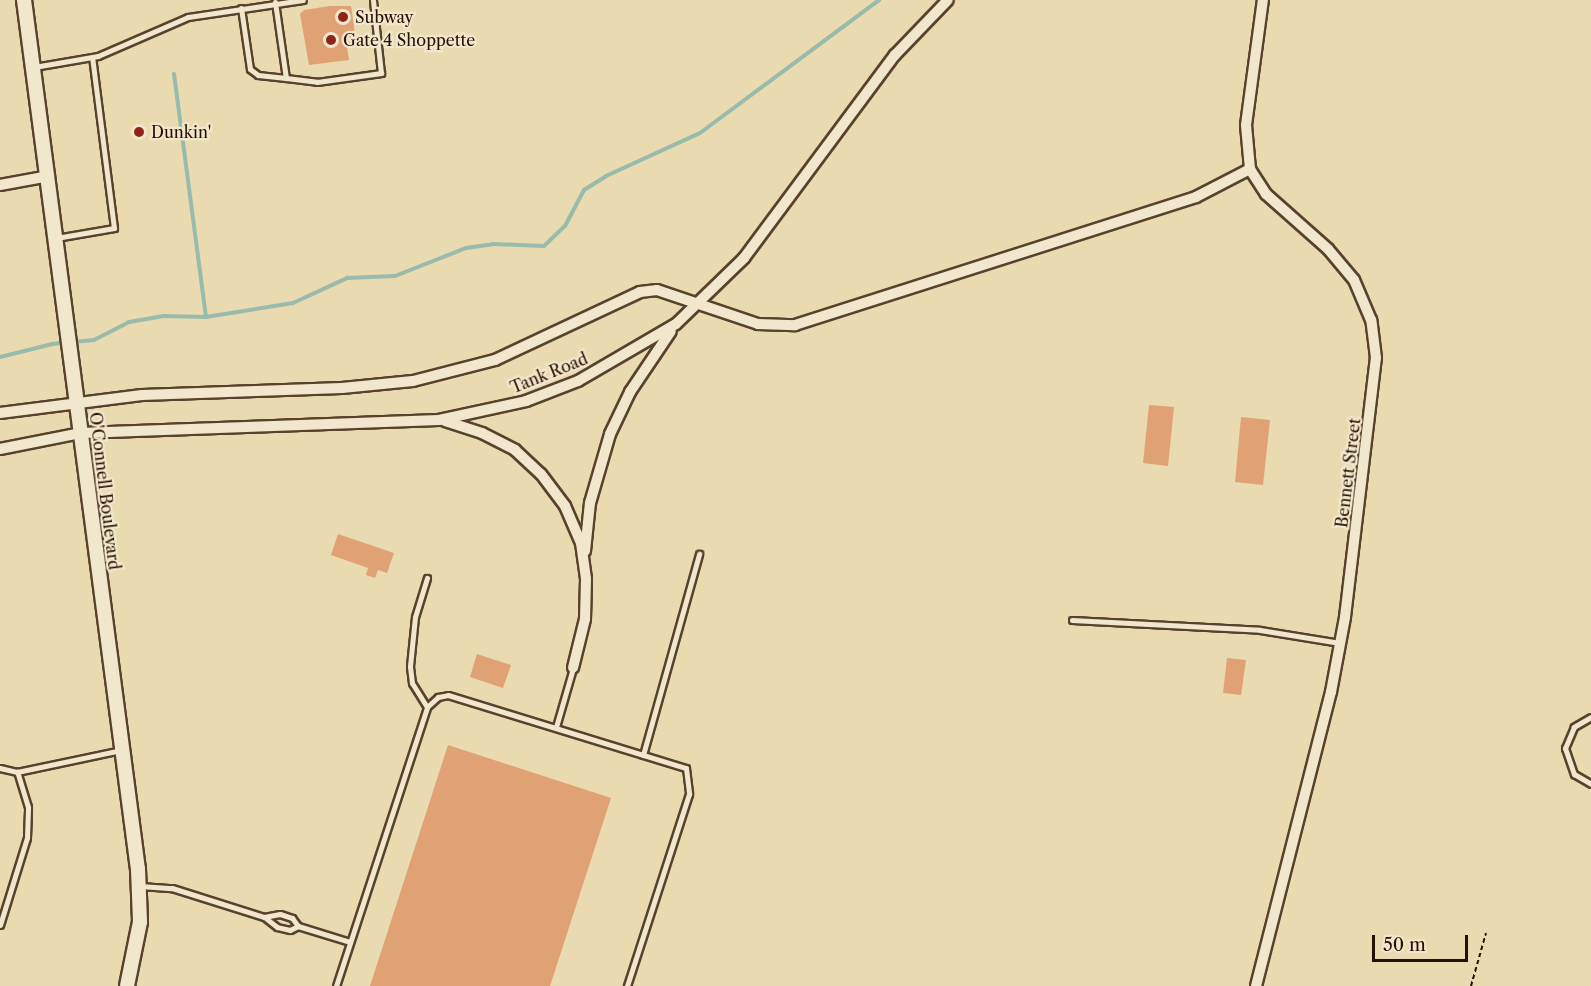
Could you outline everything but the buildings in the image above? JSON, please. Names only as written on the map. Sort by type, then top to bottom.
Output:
[{"type":"street","name":"O'Connell Boulevard","points":[[24,0],[49,176],[140,886],[137,949],[127,986]]},
{"type":"street","name":"Tank Road","points":[[0,450],[81,433],[439,420],[526,401],[578,381],[676,324],[744,258],[895,55],[948,0]]},
{"type":"street","name":"Bennett Street","points":[[1256,986],[1306,797],[1340,643],[1364,475],[1376,358],[1374,336],[1361,294],[1345,266],[1266,194],[1250,169],[1246,125],[1263,0]]},
{"type":"street","points":[[0,413],[77,400],[413,381],[495,360],[640,292],[674,292],[758,324],[795,325],[1196,196],[1250,169]]},
{"type":"street","points":[[0,184],[49,176]]},
{"type":"street","points":[[573,668],[585,619],[585,560],[590,503],[610,434],[630,392],[676,324]]},
{"type":"street","points":[[439,420],[499,441],[541,474],[565,507],[585,560]]},
{"type":"lane","points":[[34,68],[92,57],[172,21],[275,2],[303,0]]},
{"type":"lane","points":[[241,8],[250,69],[258,75],[317,82],[381,73],[373,0]]},
{"type":"lane","points":[[275,2],[286,78]]},
{"type":"lane","points":[[56,238],[114,228],[92,57]]},
{"type":"lane","points":[[644,755],[699,554]]},
{"type":"lane","points":[[427,578],[415,617],[410,666],[412,683],[427,707]]},
{"type":"lane","points":[[1072,620],[1260,630],[1340,643]]},
{"type":"lane","points":[[556,727],[573,668]]},
{"type":"lane","points":[[336,986],[427,707],[438,697],[448,695],[686,768],[690,784],[627,986]]},
{"type":"lane","points":[[1591,717],[1574,727],[1565,748],[1574,774],[1591,784]]},
{"type":"lane","points":[[0,768],[16,772],[122,750]]},
{"type":"lane","points":[[0,925],[27,838],[28,807],[16,772]]},
{"type":"lane","points":[[140,886],[172,888],[264,917],[277,927],[290,930],[298,926]]},
{"type":"lane","points":[[264,917],[280,914],[292,918],[298,926],[350,942]]},
{"type":"path","points":[[1471,986],[1486,933]]},
{"type":"waterway","points":[[0,357],[52,344],[94,340],[129,322],[163,316],[206,317],[293,303],[347,278],[395,276],[466,248],[493,244],[544,246],[565,226],[584,190],[606,176],[700,133],[879,0]]},
{"type":"waterway","points":[[174,74],[206,317]]},
{"type":"place","name":"Subway","points":[[343,17]]},
{"type":"place","name":"Gate 4 Shoppette","points":[[331,40]]},
{"type":"place","name":"Dunkin'","points":[[139,132]]}]
